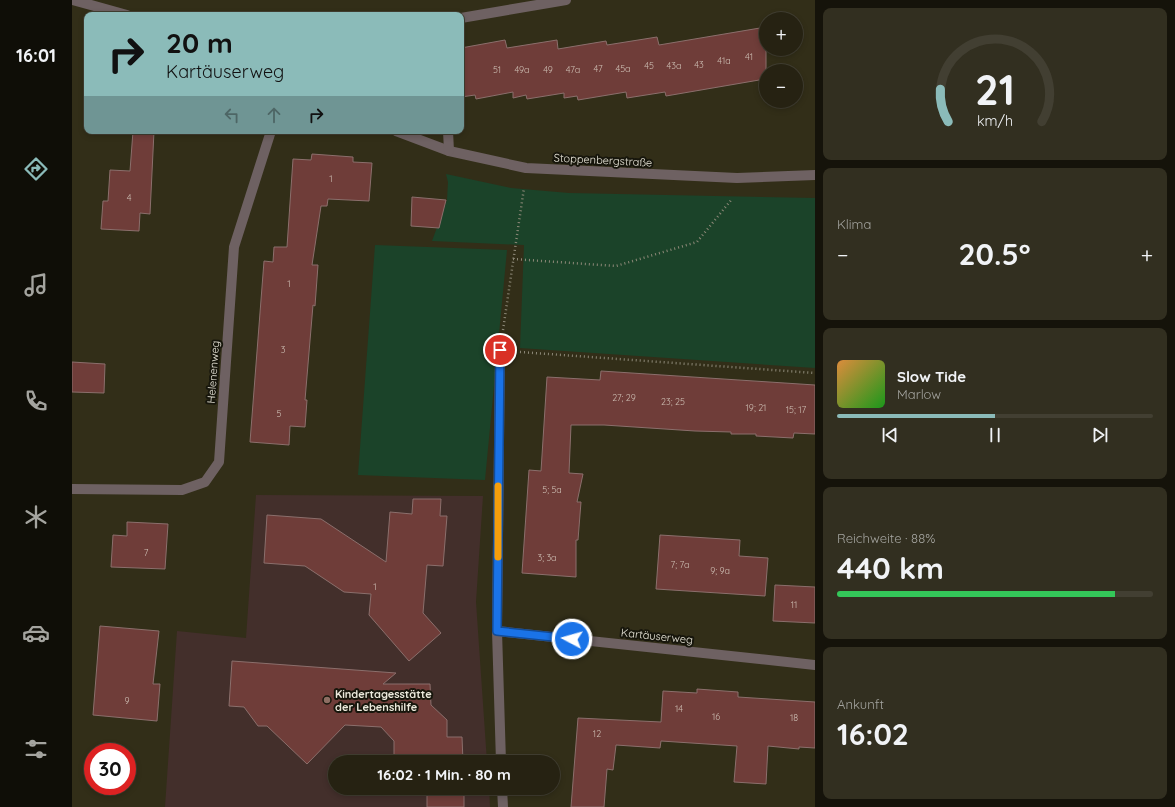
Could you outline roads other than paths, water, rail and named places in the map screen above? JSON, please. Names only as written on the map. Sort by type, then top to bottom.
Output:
[{"type":"street","points":[[72,0],[116,12]]},
{"type":"street","points":[[464,17],[566,0]]},
{"type":"street","name":"Helenenweg","points":[[72,489],[182,490],[205,482],[219,462],[234,247],[270,134]]},
{"type":"street","name":"Stoppenbergstraße","points":[[404,134],[449,151],[526,168],[737,178],[815,175]]},
{"type":"street","points":[[448,134],[449,151]]},
{"type":"street","points":[[500,350],[497,631],[501,755]]},
{"type":"street","name":"Kartäuserweg","points":[[497,631],[815,664]]},
{"type":"street","points":[[502,795],[503,807]]},
{"type":"place","name":"Kindertagesstätte der Lebenshilfe","points":[[327,700]]}]
